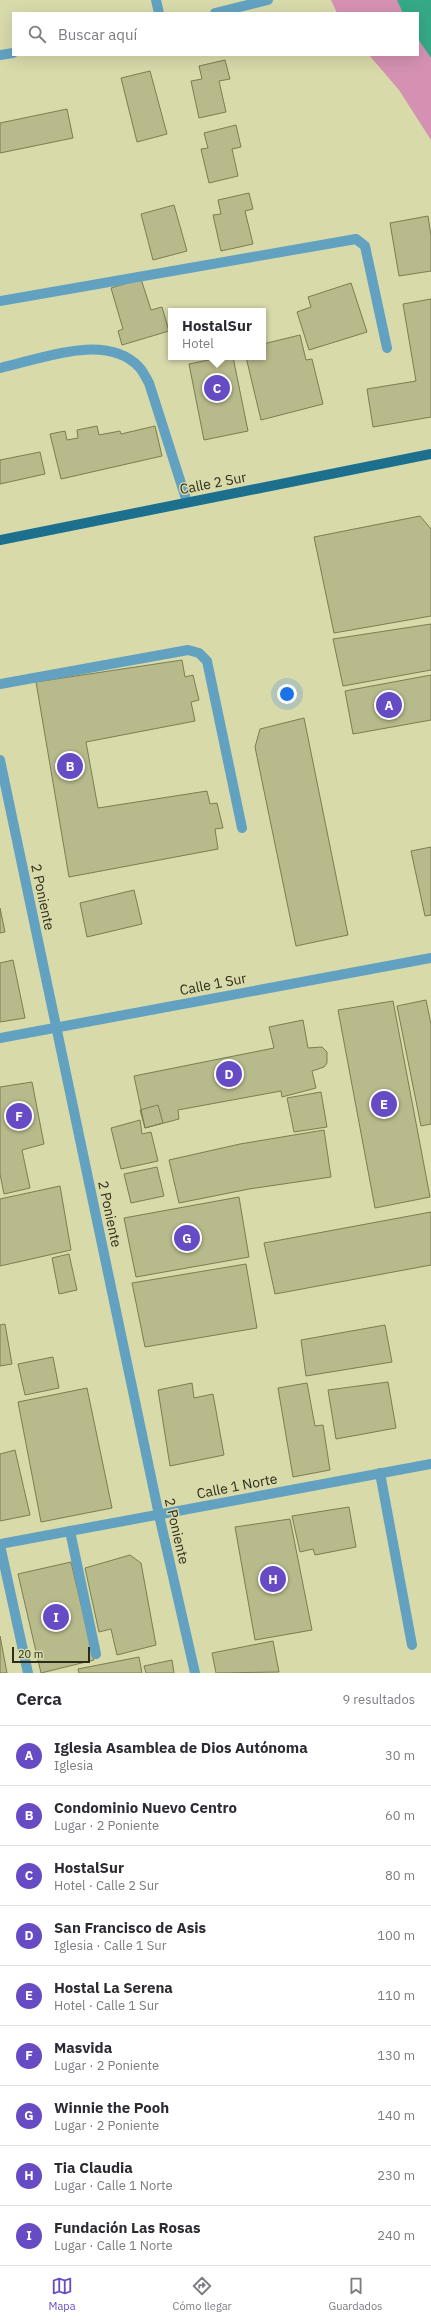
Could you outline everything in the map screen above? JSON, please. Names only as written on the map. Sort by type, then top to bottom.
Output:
[{"type":"main road","name":"Calle 2 Sur","points":[[0,540],[431,454]]},
{"type":"street","points":[[156,0],[159,12]]},
{"type":"street","points":[[219,12],[268,0]]},
{"type":"street","points":[[0,55],[12,53]]},
{"type":"street","points":[[0,301],[356,239],[365,246],[387,348]]},
{"type":"street","points":[[0,368],[79,350],[98,349],[114,351],[129,359],[140,367],[149,383],[187,502]]},
{"type":"street","points":[[0,684],[188,650],[199,653],[207,662],[242,828]]},
{"type":"street","name":"2 Poniente","points":[[0,760],[159,1514],[195,1673]]},
{"type":"street","name":"Calle 1 Sur","points":[[0,1038],[431,958]]},
{"type":"street","name":"Calle 1 Norte","points":[[0,1545],[431,1464]]},
{"type":"street","points":[[380,1473],[412,1645]]},
{"type":"street","points":[[70,1531],[96,1654]]},
{"type":"street","points":[[0,1545],[28,1673]]},
{"type":"shaded area","points":[[331,0],[431,0],[431,140],[399,90],[370,56],[419,56],[419,12],[337,12]]},
{"type":"shaded area","points":[[397,0],[431,0],[431,58],[419,40],[419,12],[403,12]]},
{"type":"building","points":[[225,60],[230,79],[219,81],[226,112],[199,118],[191,81],[202,79],[199,66]]},
{"type":"building","points":[[150,71],[167,134],[137,142],[121,78]]},
{"type":"building","points":[[67,109],[73,138],[0,153],[0,123]]},
{"type":"building","points":[[236,125],[241,147],[232,149],[238,176],[209,183],[201,149],[208,148],[204,133]]},
{"type":"building","points":[[249,193],[253,209],[245,211],[253,244],[221,251],[213,215],[221,214],[218,200]]},
{"type":"building","points":[[174,205],[187,251],[153,260],[141,214]]},
{"type":"building","points":[[428,216],[431,236],[431,271],[399,276],[390,223]]},
{"type":"building","points":[[141,279],[151,310],[162,307],[168,331],[122,345],[118,331],[123,329],[111,288]]},
{"type":"building","points":[[351,283],[367,332],[309,350],[297,312],[311,307],[308,297]]},
{"type":"building","points":[[431,299],[431,417],[373,427],[367,389],[416,381],[403,304]]},
{"type":"building","points":[[300,335],[306,360],[312,359],[323,404],[261,420],[247,360],[266,360],[266,343]]},
{"type":"building","points":[[208,360],[234,360],[248,431],[204,440],[189,364]]},
{"type":"building","points":[[97,426],[99,435],[120,431],[121,434],[155,426],[162,456],[61,479],[50,434],[65,431],[67,440],[78,438],[77,430]]},
{"type":"building","points":[[40,452],[45,474],[0,484],[0,460]]},
{"type":"building","points":[[420,516],[431,529],[431,616],[334,633],[314,537]]},
{"type":"building","points":[[431,624],[431,670],[343,686],[333,639]]},
{"type":"building","points":[[182,660],[185,677],[193,675],[199,700],[191,702],[195,721],[86,742],[98,808],[207,791],[210,804],[217,803],[223,828],[215,829],[218,849],[69,877],[36,682]]},
{"type":"building","points":[[431,675],[431,720],[353,734],[345,691]]},
{"type":"building","points":[[304,718],[348,935],[296,946],[255,747],[260,729]]},
{"type":"building","points":[[431,847],[431,915],[425,916],[411,851]]},
{"type":"building","points":[[134,890],[142,924],[87,937],[80,903]]},
{"type":"building","points":[[0,908],[5,932],[0,933]]},
{"type":"building","points":[[13,960],[25,1018],[0,1022],[0,963]]},
{"type":"building","points":[[426,1000],[431,1024],[431,1124],[421,1126],[397,1006]]},
{"type":"building","points":[[393,1001],[430,1197],[375,1208],[338,1010]]},
{"type":"building","points":[[303,1020],[308,1048],[322,1047],[327,1052],[327,1063],[324,1067],[312,1071],[316,1088],[282,1097],[281,1091],[178,1110],[179,1119],[145,1128],[134,1076],[274,1048],[269,1027]]},
{"type":"building","points":[[32,1082],[44,1144],[22,1150],[30,1188],[4,1194],[0,1174],[0,1087]]},
{"type":"building","points":[[321,1092],[327,1127],[294,1132],[287,1098]]},
{"type":"building","points":[[158,1105],[163,1123],[145,1128],[140,1110]]},
{"type":"building","points":[[140,1120],[142,1134],[151,1132],[158,1161],[121,1169],[111,1128]]},
{"type":"building","points":[[324,1130],[331,1177],[249,1189],[179,1203],[169,1160],[240,1144]]},
{"type":"building","points":[[157,1167],[164,1196],[131,1203],[124,1174]]},
{"type":"building","points":[[60,1186],[71,1250],[0,1266],[0,1199]]},
{"type":"building","points":[[239,1197],[249,1257],[136,1277],[124,1218]]},
{"type":"building","points":[[431,1212],[431,1265],[275,1294],[264,1243]]},
{"type":"building","points":[[69,1254],[77,1290],[59,1294],[52,1258]]},
{"type":"building","points":[[246,1264],[257,1328],[145,1347],[132,1283]]},
{"type":"building","points":[[5,1324],[12,1364],[0,1366],[0,1325]]},
{"type":"building","points":[[385,1325],[392,1362],[306,1376],[301,1340]]},
{"type":"building","points":[[53,1357],[59,1388],[25,1395],[18,1364]]},
{"type":"building","points":[[388,1382],[396,1428],[336,1439],[328,1390]]},
{"type":"building","points":[[192,1383],[194,1398],[213,1394],[224,1455],[170,1466],[158,1390]]},
{"type":"building","points":[[307,1383],[315,1426],[323,1425],[330,1470],[293,1477],[278,1388]]},
{"type":"building","points":[[87,1388],[112,1508],[41,1522],[18,1402]]},
{"type":"building","points":[[15,1450],[30,1515],[0,1521],[0,1454]]},
{"type":"building","points":[[349,1507],[356,1547],[315,1555],[313,1549],[300,1552],[292,1516]]},
{"type":"building","points":[[290,1519],[312,1630],[255,1640],[235,1527]]},
{"type":"building","points":[[130,1555],[141,1563],[156,1645],[117,1655],[111,1629],[99,1632],[85,1568]]},
{"type":"building","points":[[71,1562],[94,1660],[41,1673],[18,1574]]},
{"type":"building","points":[[0,1636],[7,1673],[0,1673]]},
{"type":"building","points":[[273,1641],[279,1672],[216,1673],[212,1653]]},
{"type":"building","points":[[139,1657],[142,1673],[79,1673],[78,1669]]},
{"type":"building","points":[[172,1660],[174,1673],[146,1673],[144,1666]]},
{"type":"place","name":"HostalSur","points":[[217,388]]},
{"type":"place","name":"Iglesia Asamblea de Dios Autónoma","points":[[389,705]]},
{"type":"place","name":"Condominio Nuevo Centro","points":[[70,766]]},
{"type":"place","name":"San Francisco de Asis","points":[[229,1074]]},
{"type":"place","name":"Hostal La Serena","points":[[384,1104]]},
{"type":"place","name":"Masvida","points":[[19,1116]]},
{"type":"place","name":"Winnie the Pooh","points":[[187,1238]]},
{"type":"place","name":"Tia Claudia","points":[[273,1579]]},
{"type":"place","name":"Fundación Las Rosas","points":[[56,1617]]}]
